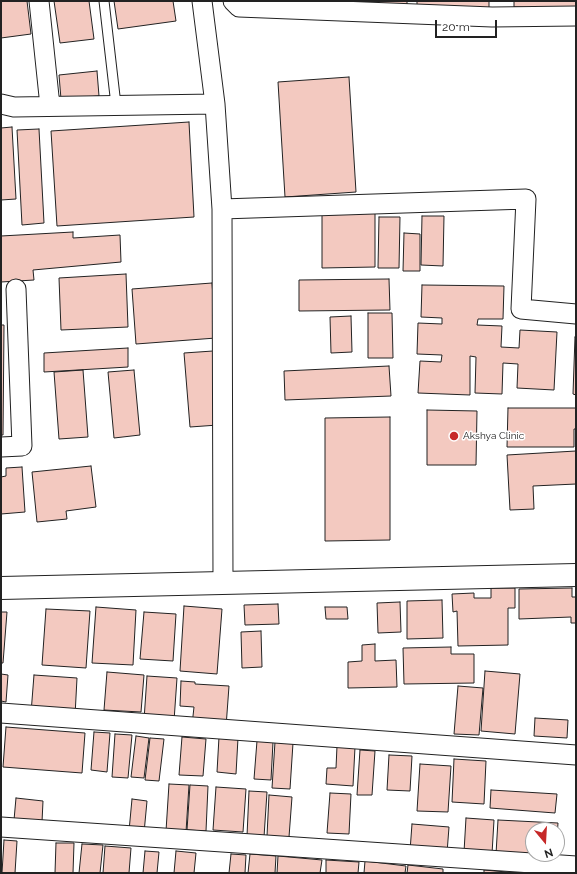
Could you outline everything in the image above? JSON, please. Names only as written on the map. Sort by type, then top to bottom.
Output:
[{"type":"street","points":[[39,1],[50,106]]},
{"type":"street","points":[[202,1],[215,104],[222,209],[223,583]]},
{"type":"street","points":[[233,1],[239,7],[411,7],[492,9],[576,16]]},
{"type":"street","points":[[1,104],[14,107],[215,104]]},
{"type":"street","points":[[222,209],[526,199],[521,309],[576,314]]},
{"type":"street","points":[[1,447],[22,446],[16,289]]},
{"type":"street","points":[[1,588],[576,575]]},
{"type":"street","points":[[1,713],[576,755]]},
{"type":"street","points":[[1,827],[576,866]]},
{"type":"lane","points":[[104,1],[116,106]]},
{"type":"building","points":[[1,1],[27,1],[31,34],[1,38]]},
{"type":"building","points":[[54,1],[89,1],[94,39],[60,43]]},
{"type":"building","points":[[114,1],[173,1],[176,21],[118,29]]},
{"type":"building","points":[[337,1],[407,1],[407,5],[337,4]]},
{"type":"building","points":[[417,1],[489,1],[489,9],[417,6]]},
{"type":"building","points":[[514,1],[576,1],[576,9],[514,7]]},
{"type":"building","points":[[97,71],[99,96],[61,99],[59,75]]},
{"type":"building","points":[[349,77],[356,192],[285,197],[278,82]]},
{"type":"building","points":[[189,122],[194,217],[57,226],[51,131]]},
{"type":"building","points":[[12,127],[16,199],[1,200],[1,128]]},
{"type":"building","points":[[39,129],[44,223],[22,225],[17,130]]},
{"type":"building","points":[[375,213],[375,267],[322,268],[322,214]]},
{"type":"building","points":[[422,216],[444,216],[443,266],[421,265]]},
{"type":"building","points":[[379,217],[400,217],[399,268],[378,268]]},
{"type":"building","points":[[73,232],[73,238],[120,235],[121,262],[33,270],[34,280],[1,282],[1,236]]},
{"type":"building","points":[[404,233],[420,234],[420,271],[403,271]]},
{"type":"building","points":[[126,274],[128,327],[61,330],[59,278]]},
{"type":"building","points":[[389,279],[390,310],[299,311],[299,280]]},
{"type":"building","points":[[212,283],[216,338],[136,344],[132,289]]},
{"type":"building","points":[[422,285],[504,286],[503,319],[478,319],[477,325],[502,326],[501,347],[519,348],[520,330],[557,332],[554,390],[517,388],[518,364],[503,363],[502,394],[475,393],[476,357],[470,356],[470,395],[418,393],[420,361],[441,362],[442,355],[417,354],[418,323],[442,324],[442,318],[421,317]]},
{"type":"building","points":[[368,313],[392,313],[393,358],[368,358]]},
{"type":"building","points":[[351,316],[352,352],[331,353],[330,317]]},
{"type":"building","points":[[1,325],[4,325],[3,435],[1,435]]},
{"type":"building","points":[[576,337],[576,395],[573,394]]},
{"type":"building","points":[[128,348],[128,367],[44,372],[44,353]]},
{"type":"building","points":[[213,351],[218,425],[190,427],[184,353]]},
{"type":"building","points":[[389,366],[391,396],[285,400],[284,371]]},
{"type":"building","points":[[83,370],[88,437],[59,439],[54,372]]},
{"type":"building","points":[[134,370],[140,435],[114,438],[108,372]]},
{"type":"building","points":[[508,408],[576,408],[574,447],[507,447]]},
{"type":"building","points":[[427,410],[477,411],[476,465],[427,465]]},
{"type":"building","points":[[390,417],[390,540],[325,541],[325,418]]},
{"type":"building","points":[[576,451],[576,484],[533,486],[534,509],[510,510],[507,455]]},
{"type":"building","points":[[91,466],[96,507],[66,511],[67,519],[37,522],[32,472]]},
{"type":"building","points":[[22,467],[25,512],[1,514],[1,477],[6,476],[6,468]]},
{"type":"building","points":[[491,588],[515,588],[515,608],[508,608],[508,645],[458,646],[457,611],[453,612],[452,594],[474,593],[474,598],[491,598]]},
{"type":"building","points":[[572,588],[572,597],[576,597],[576,623],[571,623],[571,617],[519,619],[519,589]]},
{"type":"building","points":[[442,600],[443,638],[407,639],[407,601]]},
{"type":"building","points":[[400,602],[401,632],[378,633],[377,603]]},
{"type":"building","points":[[278,604],[279,624],[245,625],[244,605]]},
{"type":"building","points":[[184,606],[222,609],[217,674],[180,671]]},
{"type":"building","points":[[96,607],[136,610],[133,665],[92,663]]},
{"type":"building","points":[[325,607],[347,607],[348,619],[326,619]]},
{"type":"building","points":[[46,609],[90,611],[86,668],[42,665]]},
{"type":"building","points":[[1,612],[7,612],[3,663],[1,663]]},
{"type":"building","points":[[144,612],[176,614],[173,661],[140,659]]},
{"type":"building","points":[[261,631],[262,667],[242,668],[241,632]]},
{"type":"building","points":[[375,644],[375,661],[396,660],[397,687],[348,688],[348,662],[362,661],[362,645]]},
{"type":"building","points":[[451,647],[451,654],[474,654],[474,683],[404,684],[403,648]]},
{"type":"building","points":[[485,671],[520,674],[515,734],[481,731]]},
{"type":"building","points":[[107,672],[144,675],[141,712],[104,710]]},
{"type":"building","points":[[1,674],[8,675],[6,702],[1,701]]},
{"type":"building","points":[[34,675],[77,678],[75,716],[31,713]]},
{"type":"building","points":[[147,676],[177,678],[174,721],[144,720]]},
{"type":"building","points":[[181,681],[195,682],[195,684],[229,686],[226,727],[192,725],[194,707],[180,706]]},
{"type":"building","points":[[458,686],[483,688],[479,735],[454,734]]},
{"type":"building","points":[[535,718],[568,720],[567,738],[534,736]]},
{"type":"building","points":[[6,727],[85,733],[82,773],[3,767]]},
{"type":"building","points":[[94,732],[110,733],[107,772],[91,770]]},
{"type":"building","points":[[115,734],[132,735],[128,778],[112,777]]},
{"type":"building","points":[[136,736],[149,738],[144,778],[131,777]]},
{"type":"building","points":[[182,737],[206,739],[203,776],[179,775]]},
{"type":"building","points":[[219,737],[238,738],[236,774],[217,772]]},
{"type":"building","points":[[150,738],[164,739],[159,781],[145,780]]},
{"type":"building","points":[[257,741],[273,742],[271,780],[254,779]]},
{"type":"building","points":[[275,742],[293,743],[290,789],[272,788]]},
{"type":"building","points":[[337,746],[355,747],[353,786],[326,784],[327,768],[336,768]]},
{"type":"building","points":[[360,750],[375,751],[372,795],[357,795]]},
{"type":"building","points":[[389,755],[412,756],[410,791],[387,790]]},
{"type":"building","points":[[454,759],[486,761],[484,804],[452,802]]},
{"type":"building","points":[[420,764],[451,766],[448,812],[417,811]]},
{"type":"building","points":[[169,784],[189,785],[186,832],[166,831]]},
{"type":"building","points":[[190,785],[208,786],[206,831],[187,830]]},
{"type":"building","points":[[216,787],[246,789],[243,832],[213,830]]},
{"type":"building","points":[[491,790],[557,794],[555,813],[490,808]]},
{"type":"building","points":[[249,791],[267,792],[264,837],[247,836]]},
{"type":"building","points":[[330,793],[351,794],[349,834],[327,833]]},
{"type":"building","points":[[269,795],[292,797],[289,837],[267,836]]},
{"type":"building","points":[[16,798],[43,801],[42,822],[14,820]]},
{"type":"building","points":[[132,799],[147,801],[144,833],[129,831]]},
{"type":"building","points":[[466,818],[494,820],[492,854],[464,852]]},
{"type":"building","points":[[498,820],[538,822],[525,822],[525,855],[496,854]]},
{"type":"building","points":[[412,824],[449,827],[447,853],[410,851]]},
{"type":"building","points":[[4,840],[17,841],[15,873],[2,873]]},
{"type":"building","points":[[56,843],[74,843],[73,873],[55,873]]},
{"type":"building","points":[[82,844],[103,845],[100,873],[79,873]]},
{"type":"building","points":[[105,846],[131,848],[129,873],[103,873]]},
{"type":"building","points":[[145,851],[159,852],[157,873],[143,873]]},
{"type":"building","points":[[176,851],[196,853],[194,873],[174,873]]},
{"type":"building","points":[[231,854],[246,855],[245,873],[229,873]]},
{"type":"building","points":[[250,854],[276,856],[275,873],[248,873]]},
{"type":"building","points":[[278,856],[322,860],[320,873],[277,873]]},
{"type":"building","points":[[326,860],[359,862],[358,873],[326,873]]},
{"type":"building","points":[[365,861],[406,866],[405,873],[364,873]]},
{"type":"building","points":[[408,865],[443,869],[443,873],[407,873]]},
{"type":"building","points":[[484,870],[518,873],[484,873]]},
{"type":"place","name":"Akshya Clinic","points":[[454,436]]}]
